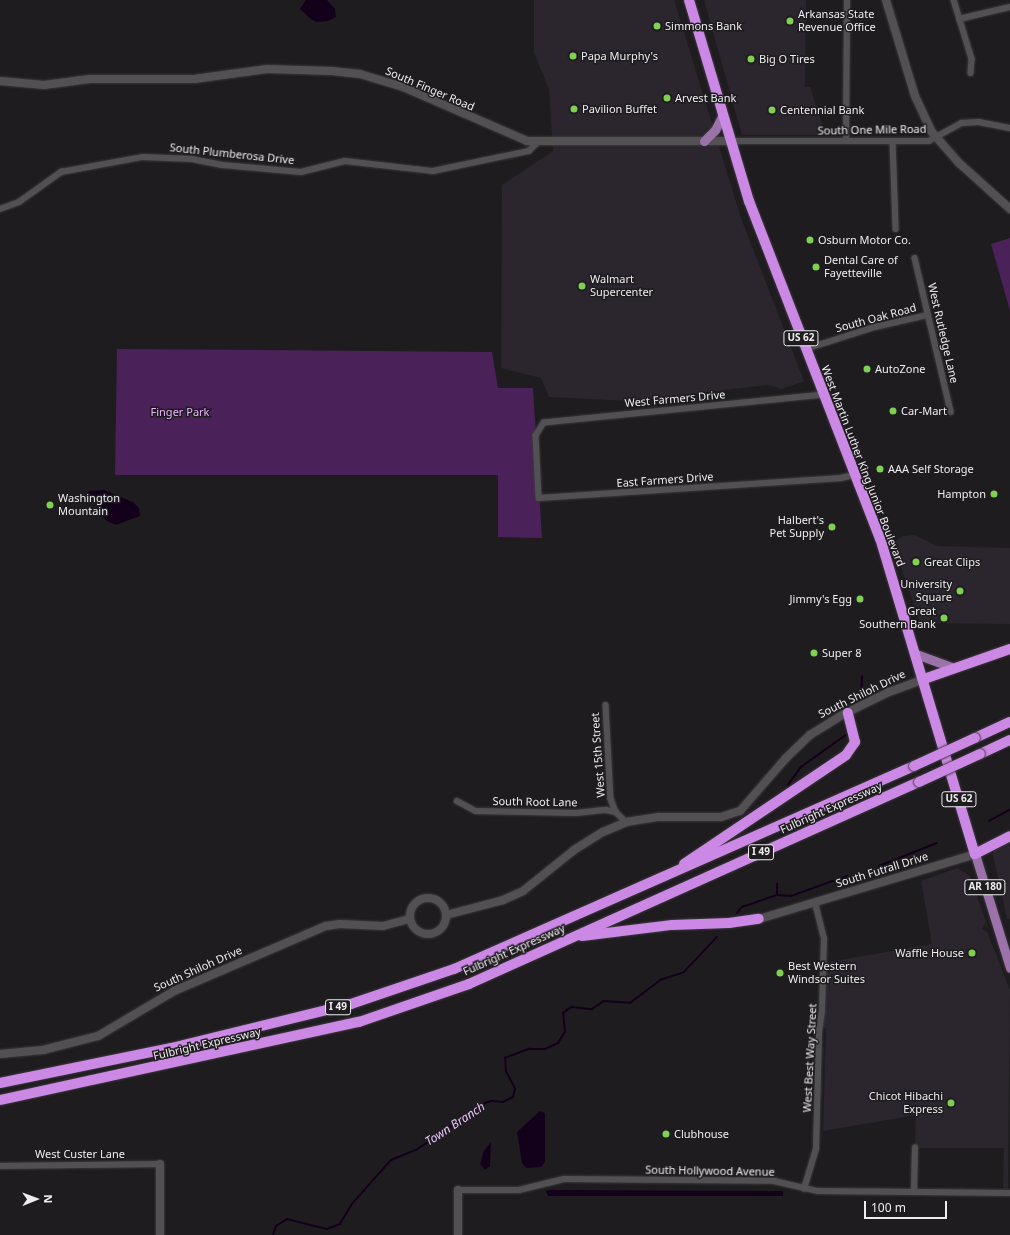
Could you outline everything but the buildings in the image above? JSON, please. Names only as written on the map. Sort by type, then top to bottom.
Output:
[{"type":"highway","name":"West Martin Luther King Junior Boulevard","points":[[689,0],[722,116],[756,218],[854,475],[880,538],[924,678],[975,854]]},
{"type":"highway","name":"South Shiloh Drive","points":[[924,678],[951,667],[1010,649]]},
{"type":"highway","points":[[660,880],[846,754],[855,742],[848,712]]},
{"type":"highway","name":"Fulbright Expressway","points":[[0,1083],[171,1048],[351,1004],[454,969],[660,880],[1010,722]]},
{"type":"highway","name":"Fulbright Expressway","points":[[0,1100],[359,1022],[469,984],[1010,740]]},
{"type":"highway","name":"South Futrall Drive","points":[[975,854],[1010,836]]},
{"type":"highway","points":[[572,938],[672,925],[729,924],[759,919]]},
{"type":"main road","points":[[704,141],[715,130],[722,116]]},
{"type":"main road","points":[[916,654],[951,667]]},
{"type":"main road","name":"West Martin Luther King Junior Boulevard","points":[[975,854],[1010,968]]},
{"type":"street","points":[[846,142],[847,0]]},
{"type":"street","points":[[886,0],[915,96],[936,137],[1010,209]]},
{"type":"street","points":[[954,0],[972,59],[972,73]]},
{"type":"street","points":[[959,19],[1010,7]]},
{"type":"street","name":"South Finger Road","points":[[0,81],[38,85],[95,79],[176,80],[267,68],[346,72],[403,87],[515,137],[538,142],[730,141]]},
{"type":"street","name":"South One Mile Road","points":[[730,141],[929,141],[961,123],[979,122],[1010,128]]},
{"type":"street","points":[[893,141],[896,229]]},
{"type":"street","name":"South Plumberosa Drive","points":[[0,209],[19,202],[61,172],[143,157],[192,159],[223,166],[301,172],[345,161],[433,171],[529,151],[538,142]]},
{"type":"street","name":"West Rutledge Lane","points":[[915,258],[951,412]]},
{"type":"street","name":"South Oak Road","points":[[806,349],[875,327],[928,315]]},
{"type":"street","name":"West Farmers Drive","points":[[536,436],[538,428],[550,421],[824,395]]},
{"type":"street","name":"East Farmers Drive","points":[[536,436],[539,498],[841,478],[854,475]]},
{"type":"street","name":"South Shiloh Drive","points":[[446,915],[503,900],[523,891],[574,850],[603,832],[626,822],[659,817],[721,817],[736,813],[748,804],[800,744],[822,727],[848,712],[889,692],[924,678]]},
{"type":"street","name":"West 15th Street","points":[[606,705],[611,799],[616,812],[626,822]]},
{"type":"street","name":"South Root Lane","points":[[457,801],[476,811],[576,813],[606,810],[616,812]]},
{"type":"street","name":"South Futrall Drive","points":[[759,919],[868,888],[975,854]]},
{"type":"street","points":[[427,898],[438,901],[446,915],[442,927],[432,933],[421,932],[410,919],[412,907],[416,902],[427,898]]},
{"type":"street","name":"West Best Way Street","points":[[804,1189],[816,1149],[819,1032],[822,1010],[824,939],[815,903]]},
{"type":"street","name":"South Shiloh Drive","points":[[0,1054],[43,1050],[98,1036],[174,991],[326,926],[340,924],[383,926],[410,919]]},
{"type":"street","points":[[914,1191],[915,1148]]},
{"type":"street","points":[[160,1164],[160,1235]]},
{"type":"street","name":"West Custer Lane","points":[[0,1166],[160,1164]]},
{"type":"street","name":"South Hollywood Avenue","points":[[458,1190],[519,1190],[564,1178],[765,1181],[804,1189],[1010,1193]]},
{"type":"street","points":[[458,1190],[458,1235]]},
{"type":"shaded area","points":[[306,0],[327,0],[335,9],[336,17],[328,21],[316,22],[300,9]]},
{"type":"shaded area","points":[[534,0],[674,0],[741,218],[804,381],[782,389],[768,385],[630,401],[549,397],[541,378],[501,368],[502,185],[553,151],[549,89],[534,53]]},
{"type":"shaded area","points":[[704,0],[806,0],[805,87],[810,87],[826,135],[742,135]]},
{"type":"shaded area","points":[[104,490],[133,502],[139,508],[140,516],[116,525],[107,521],[98,512],[104,503],[89,498],[86,494],[89,491]]},
{"type":"shaded area","name":"University Square","points":[[914,535],[938,546],[1010,548],[1010,624],[920,623],[893,543],[903,536]]},
{"type":"shaded area","points":[[1010,840],[1010,919],[1007,919],[993,851]]},
{"type":"shaded area","points":[[957,868],[970,876],[986,922],[982,929],[987,932],[1010,990],[1008,1189],[1003,1189],[1004,1148],[915,1148],[916,1115],[823,1131],[826,1028],[820,1027],[823,963],[932,944],[921,881]]},
{"type":"shaded area","points":[[540,1111],[545,1113],[545,1162],[541,1167],[526,1168],[522,1163],[517,1132]]},
{"type":"shaded area","points":[[491,1142],[490,1166],[485,1170],[480,1164],[484,1151]]},
{"type":"shaded area","points":[[546,1191],[783,1191],[783,1196],[548,1196]]},
{"type":"green space","points":[[1010,238],[1010,311],[991,244]]},
{"type":"green space","name":"Finger Park","points":[[117,349],[492,352],[498,388],[533,388],[542,538],[498,537],[498,475],[115,475]]},
{"type":"waterway","points":[[861,697],[862,677]]},
{"type":"waterway","points":[[788,785],[801,767],[846,735]]},
{"type":"waterway","points":[[989,821],[1010,810]]},
{"type":"waterway","points":[[879,866],[937,843]]},
{"type":"waterway","points":[[737,913],[742,907],[777,895],[791,896],[847,876]]},
{"type":"waterway","points":[[777,884],[777,894]]},
{"type":"waterway","name":"Town Branch","points":[[273,1235],[276,1226],[287,1219],[327,1229],[340,1224],[352,1204],[391,1160],[416,1150],[485,1103],[491,1101],[503,1102],[513,1097],[515,1089],[506,1071],[505,1058],[529,1049],[545,1049],[558,1043],[565,1032],[563,1013],[572,1007],[592,1009],[604,1001],[630,1003],[660,980],[684,972],[717,937]]},
{"type":"place","name":"Arkansas State Revenue Office","points":[[790,21]]},
{"type":"place","name":"Simmons Bank","points":[[657,26]]},
{"type":"place","name":"Papa Murphy's","points":[[573,56]]},
{"type":"place","name":"Big O Tires","points":[[751,59]]},
{"type":"place","name":"Arvest Bank","points":[[667,98]]},
{"type":"place","name":"Pavilion Buffet","points":[[574,109]]},
{"type":"place","name":"Centennial Bank","points":[[772,110]]},
{"type":"place","name":"Osburn Motor Co.","points":[[810,240]]},
{"type":"place","name":"Dental Care of Fayetteville","points":[[816,267]]},
{"type":"place","name":"Walmart Supercenter","points":[[582,286]]},
{"type":"place","name":"AutoZone","points":[[867,369]]},
{"type":"place","name":"Car-Mart","points":[[893,411]]},
{"type":"place","name":"AAA Self Storage","points":[[880,469]]},
{"type":"place","name":"Hampton","points":[[994,494]]},
{"type":"place","name":"Washington Mountain","points":[[50,505]]},
{"type":"place","name":"Halbert's Pet Supply","points":[[832,527]]},
{"type":"place","name":"Great Clips","points":[[916,562]]},
{"type":"place","name":"University Square","points":[[960,591]]},
{"type":"place","name":"Jimmy's Egg","points":[[860,599]]},
{"type":"place","name":"Great Southern Bank","points":[[944,618]]},
{"type":"place","name":"Super 8","points":[[814,653]]},
{"type":"place","name":"Waffle House","points":[[972,953]]},
{"type":"place","name":"Best Western Windsor Suites","points":[[780,973]]},
{"type":"place","name":"Chicot Hibachi Express","points":[[951,1103]]},
{"type":"place","name":"Clubhouse","points":[[666,1134]]}]
